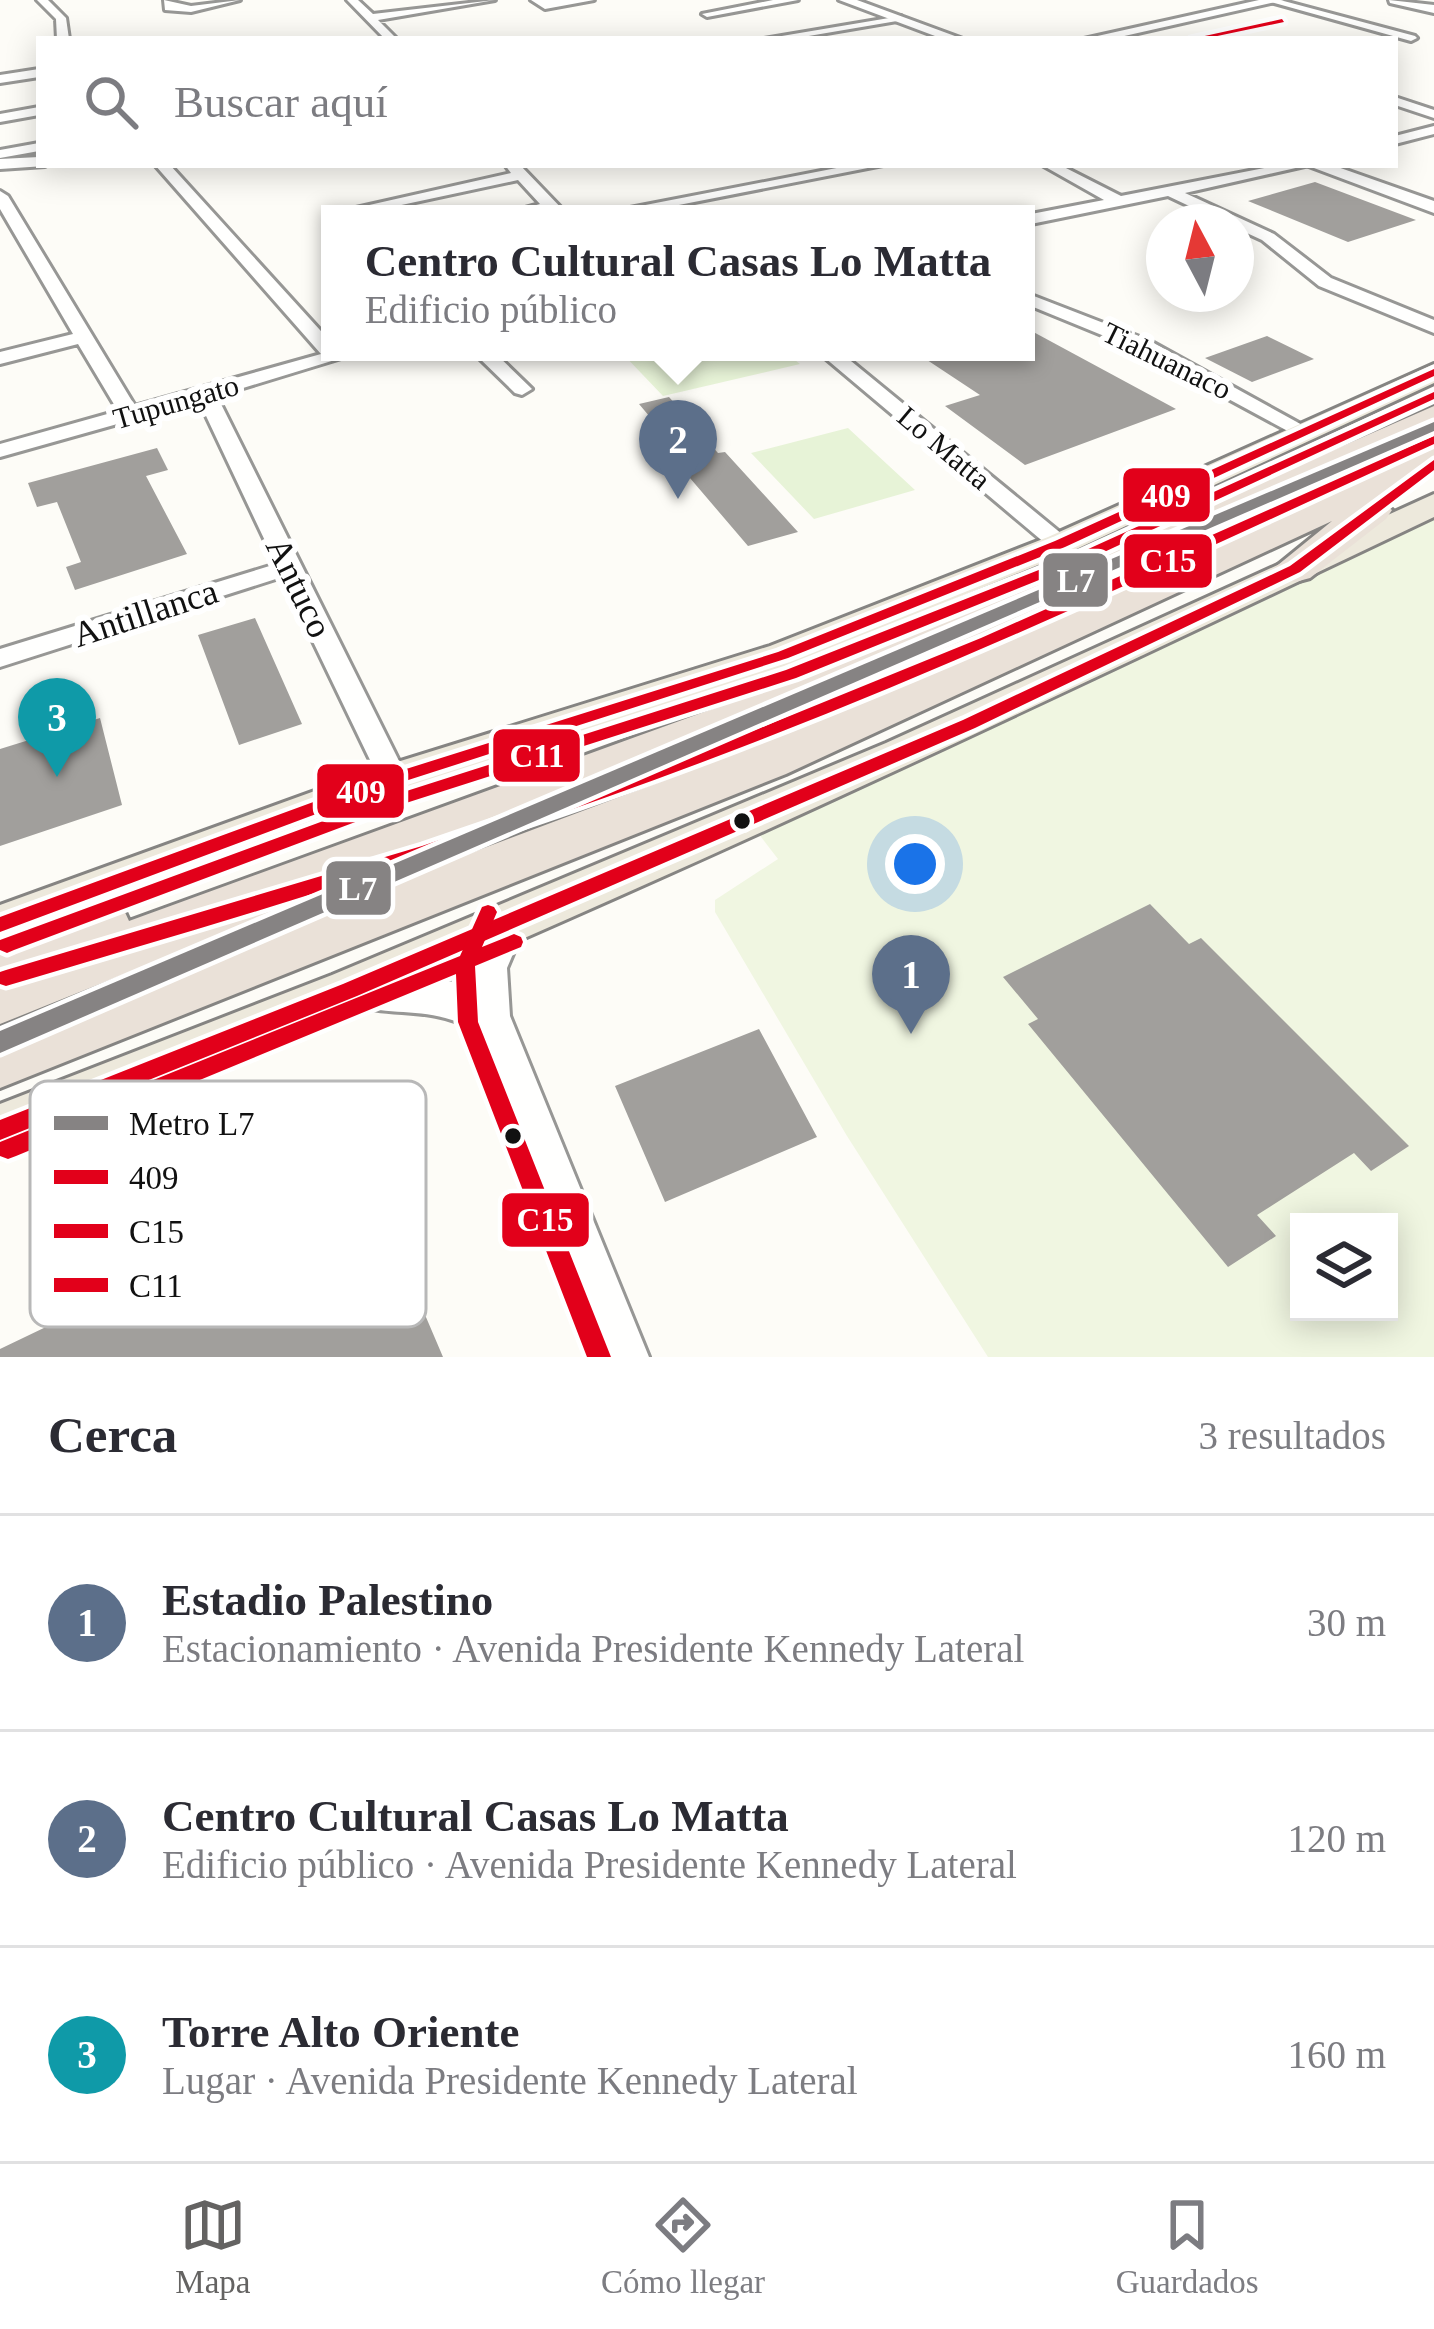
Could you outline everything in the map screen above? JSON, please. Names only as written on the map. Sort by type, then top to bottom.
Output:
[{"type":"highway","points":[[0,997],[389,844],[824,686],[1007,610],[1434,417]]},
{"type":"highway","points":[[1294,568],[1434,460]]},
{"type":"highway","points":[[0,1058],[768,760],[1434,460]]},
{"type":"highway","points":[[0,958],[389,844]]},
{"type":"main road","points":[[0,925],[393,779],[783,655],[1060,544],[1434,372]]},
{"type":"main road","points":[[122,1081],[350,990],[970,724],[1434,504]]},
{"type":"main road","points":[[0,1130],[30,1118]]},
{"type":"street","points":[[42,0],[61,18],[63,36]]},
{"type":"street","points":[[169,0],[169,8],[179,10],[235,0]]},
{"type":"street","points":[[352,0],[388,36]]},
{"type":"street","points":[[370,18],[490,0]]},
{"type":"street","points":[[536,0],[545,6],[590,0]]},
{"type":"street","points":[[694,0],[713,13],[794,0]]},
{"type":"street","points":[[845,0],[948,36]]},
{"type":"street","points":[[1395,0],[1434,9]]},
{"type":"street","points":[[1106,36],[1275,1],[1411,38]]},
{"type":"street","points":[[788,36],[897,18]]},
{"type":"street","points":[[1398,40],[1434,33]]},
{"type":"street","points":[[0,79],[36,73]]},
{"type":"street","points":[[1398,102],[1434,114]]},
{"type":"street","points":[[0,118],[36,112]]},
{"type":"street","points":[[1398,139],[1434,130]]},
{"type":"street","points":[[0,154],[36,148]]},
{"type":"street","points":[[0,164],[36,162]]},
{"type":"street","points":[[165,168],[321,332]]},
{"type":"street","points":[[657,205],[860,168]]},
{"type":"street","points":[[1055,168],[1118,201]]},
{"type":"street","points":[[1035,218],[1287,168]]},
{"type":"street","points":[[1324,168],[1434,207]]},
{"type":"street","points":[[376,205],[516,170],[550,205]]},
{"type":"street","points":[[1169,191],[1268,237],[1325,282],[1434,327]]},
{"type":"street","points":[[0,196],[130,415]]},
{"type":"street","name":"Tiahuanaco","points":[[1035,302],[1143,345],[1304,432]]},
{"type":"street","points":[[0,358],[83,338]]},
{"type":"street","name":"Tupungato","points":[[0,451],[321,360]]},
{"type":"street","points":[[492,361],[522,389]]},
{"type":"street","name":"Lo Matta","points":[[839,361],[1060,544]]},
{"type":"street","name":"Antuco","points":[[206,395],[393,779]]},
{"type":"street","name":"Antillanca","points":[[2,649],[290,567]]},
{"type":"street","points":[[506,923],[488,952],[481,984],[488,1016],[622,1357]]},
{"type":"street","points":[[350,990],[448,996],[488,1016]]},
{"type":"green space","points":[[630,361],[800,364],[663,396]]},
{"type":"green space","points":[[848,428],[915,490],[814,519],[751,453]]},
{"type":"green space","points":[[1434,515],[1434,1357],[988,1357],[847,1136],[715,912],[715,900],[778,859],[751,824]]},
{"type":"building","points":[[1315,182],[1416,220],[1348,242],[1248,201]]},
{"type":"building","points":[[1035,333],[1176,409],[1025,465],[945,406],[980,395],[929,361],[1035,361]]},
{"type":"building","points":[[1267,336],[1314,359],[1252,382],[1205,358]]},
{"type":"building","points":[[669,397],[798,532],[748,546],[678,464],[687,461],[639,404]]},
{"type":"building","points":[[157,448],[168,470],[146,476],[187,554],[75,590],[66,567],[81,562],[57,502],[37,507],[28,483]]},
{"type":"building","points":[[255,618],[302,724],[239,745],[198,635]]},
{"type":"building","points":[[100,718],[122,805],[0,846],[0,749]]},
{"type":"building","points":[[1150,904],[1189,944],[1201,938],[1409,1146],[1371,1171],[1354,1153],[1257,1215],[1276,1236],[1228,1267],[1028,1024],[1038,1019],[1003,977]]},
{"type":"building","points":[[759,1029],[817,1137],[665,1202],[615,1086]]},
{"type":"building","points":[[426,1317],[443,1357],[0,1357],[0,1349],[46,1327],[426,1327]]},
{"type":"metro line","name":"L7","points":[[0,1042],[1434,426]]},
{"type":"transit line","name":"C11","points":[[1209,36],[1282,21]]},
{"type":"transit line","name":"409","points":[[0,925],[393,779],[783,655],[1060,544],[1434,372]]},
{"type":"transit line","name":"C11","points":[[7,945],[400,799],[791,674],[1069,563],[1434,395]]},
{"type":"transit line","name":"C15","points":[[6,978],[424,852],[733,745],[986,642],[1434,440]]},
{"type":"transit line","name":"409","points":[[122,1081],[350,990],[969,724],[1295,569],[1434,464]]},
{"type":"transit line","name":"C15","points":[[488,912],[465,965],[468,1022],[599,1357]]},
{"type":"transit line","name":"C15","points":[[174,1081],[514,942]]},
{"type":"transit line","name":"409","points":[[0,1130],[30,1118]]},
{"type":"transit line","name":"C15","points":[[8,1149],[30,1140]]},
{"type":"place","name":"Centro Cultural Casas Lo Matta","points":[[678,499]]},
{"type":"place","name":"Torre Alto Oriente","points":[[57,777]]},
{"type":"place","name":"Estadio Palestino","points":[[911,1034]]}]
